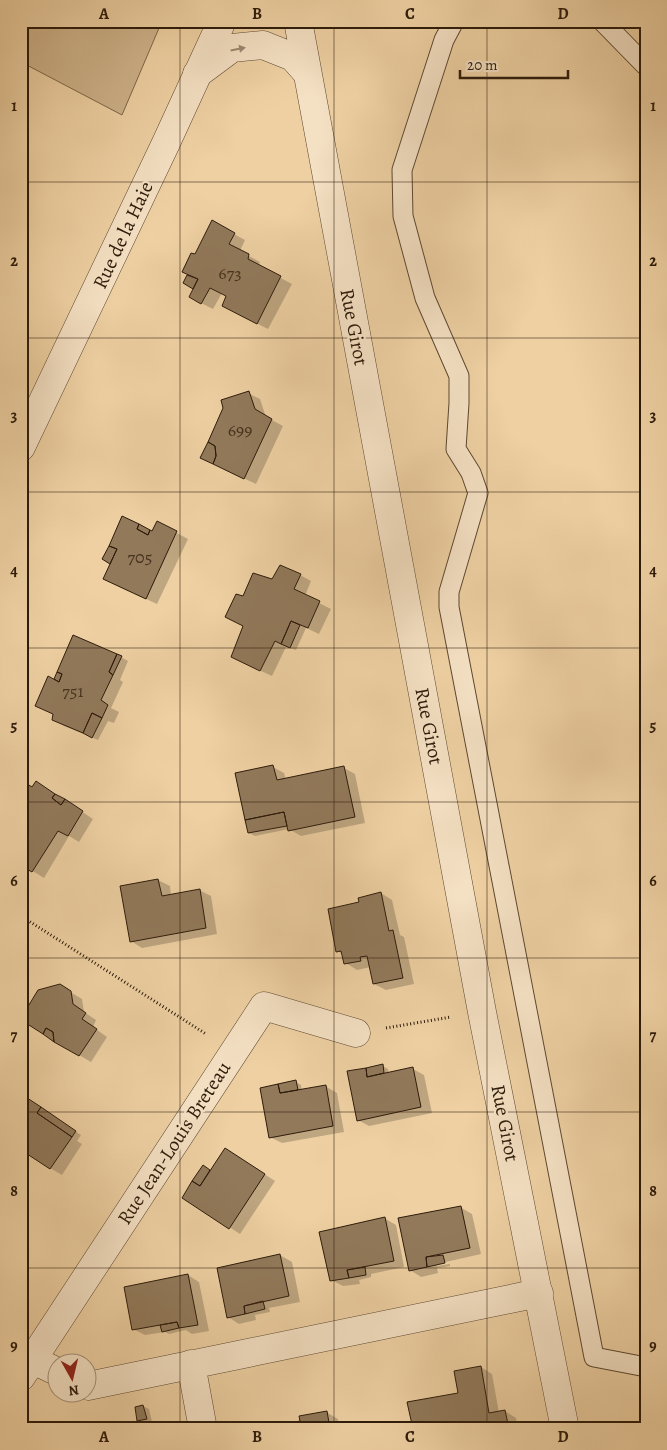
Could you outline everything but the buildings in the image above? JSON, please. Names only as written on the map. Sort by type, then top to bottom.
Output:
[{"type":"street","name":"Rue de la Haie","points":[[21,447],[222,21]]},
{"type":"street","name":"Rue Girot","points":[[298,21],[482,1012],[565,1429]]},
{"type":"street","points":[[197,74],[232,48],[263,45],[293,57],[307,73]]},
{"type":"street","name":"Rue Jean-Louis Breteau","points":[[48,1371],[27,1368],[264,1006],[356,1033]]},
{"type":"street","points":[[98,1384],[538,1292]]},
{"type":"street","points":[[190,1364],[204,1429]]},
{"type":"lane","points":[[454,21],[444,40],[402,170],[403,216],[425,298],[459,376],[456,449],[471,473],[478,493],[449,592],[448,607],[594,1356],[646,1367]]},
{"type":"lane","points":[[602,21],[646,66]]},
{"type":"path","points":[[21,916],[234,1052]]},
{"type":"path","points":[[356,1033],[482,1012]]},
{"type":"shaded area","points":[[21,21],[162,21],[122,115],[21,62]]}]
